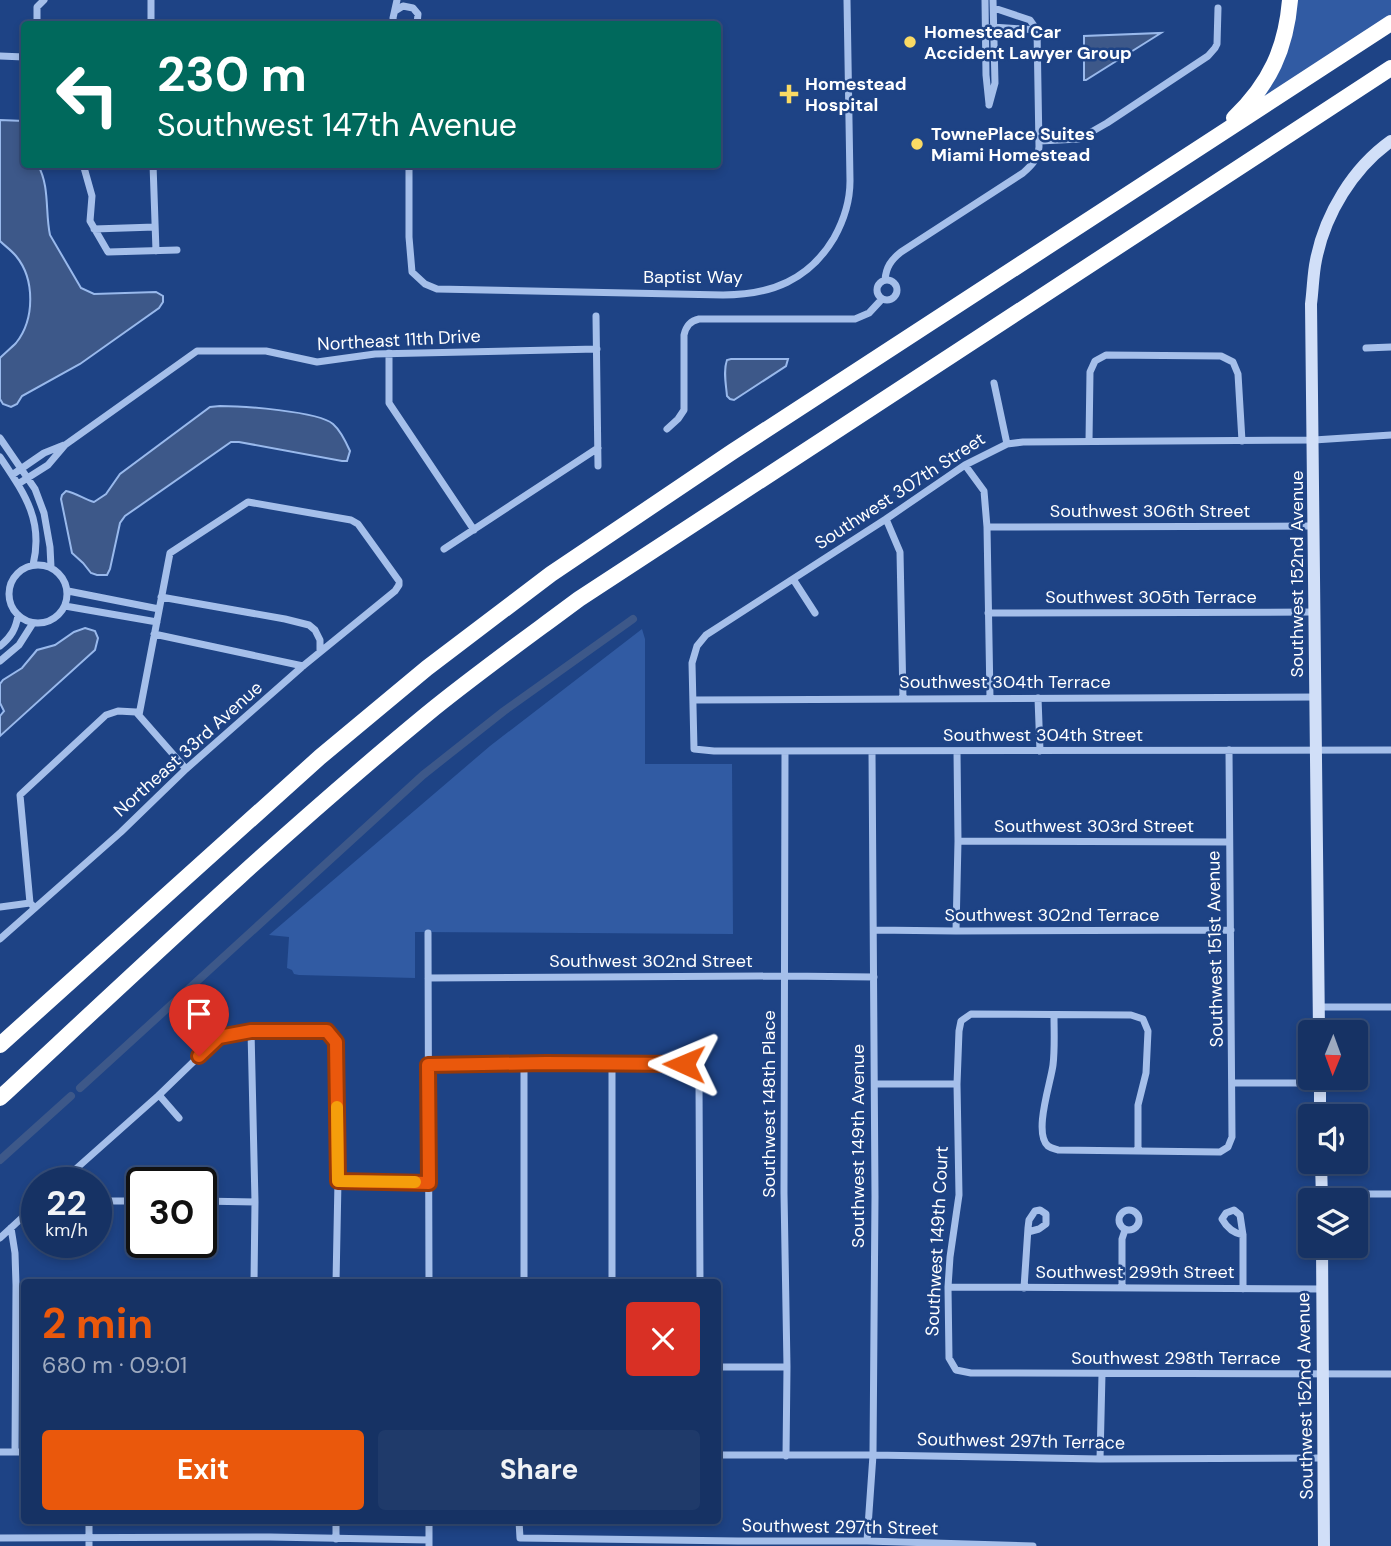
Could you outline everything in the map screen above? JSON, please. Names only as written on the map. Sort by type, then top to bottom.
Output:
[{"type":"highway","points":[[1221,135],[1260,90],[1273,68],[1288,22],[1290,0]]},
{"type":"highway","points":[[0,1045],[320,757],[428,668],[551,574],[732,452],[1391,23]]},
{"type":"highway","points":[[0,1098],[349,779],[456,691],[579,599],[1391,68]]},
{"type":"street","points":[[37,21],[37,7],[44,0]]},
{"type":"street","points":[[151,0],[151,21]]},
{"type":"street","points":[[394,21],[397,0]]},
{"type":"street","points":[[413,0],[418,21]]},
{"type":"street","name":"Baptist Way","points":[[409,168],[412,272],[419,280],[437,289],[723,295],[756,293],[790,282],[812,267],[830,245],[846,210],[850,181],[847,0]]},
{"type":"street","points":[[885,280],[895,284],[896,293],[890,300],[878,296],[876,289],[879,283],[885,280],[891,261],[1031,166],[1038,156],[1040,141],[1037,30],[1030,20],[993,4],[996,83],[989,104],[985,0]]},
{"type":"street","points":[[395,12],[403,6],[410,6],[415,10]]},
{"type":"street","points":[[1040,141],[1076,140],[1087,135],[1208,57],[1217,44],[1218,8]]},
{"type":"street","points":[[985,15],[994,28],[1037,30]]},
{"type":"street","points":[[1016,29],[1023,23],[1021,16]]},
{"type":"street","points":[[0,57],[21,57]]},
{"type":"street","name":"Southwest 152nd Avenue","points":[[1319,1020],[1311,304],[1316,259],[1329,218],[1352,180],[1381,148],[1391,141]]},
{"type":"street","points":[[84,168],[92,197],[90,221],[108,252],[177,250]]},
{"type":"street","points":[[153,168],[156,251]]},
{"type":"street","points":[[94,229],[155,227]]},
{"type":"street","points":[[667,429],[684,410],[684,335],[690,323],[699,319],[855,319],[869,313],[882,299]]},
{"type":"street","points":[[596,316],[598,466]]},
{"type":"street","points":[[1366,348],[1391,348]]},
{"type":"street","name":"Northeast 11th Drive","points":[[18,484],[48,465],[65,445],[197,351],[266,351],[317,362],[389,353],[597,349]]},
{"type":"street","points":[[389,353],[389,403],[474,530]]},
{"type":"street","points":[[1089,441],[1090,372],[1095,361],[1107,355],[1222,356],[1233,362],[1238,374],[1242,440]]},
{"type":"street","points":[[994,383],[1007,443]]},
{"type":"street","name":"Southwest 307th Street","points":[[693,700],[692,663],[697,646],[706,635],[965,465],[1007,443],[1314,440],[1391,435]]},
{"type":"street","points":[[0,438],[35,489],[44,513],[51,567]]},
{"type":"street","name":"Northeast 11th Drive","points":[[12,475],[44,453],[65,445]]},
{"type":"street","points":[[444,550],[598,449]]},
{"type":"street","points":[[0,457],[18,484],[32,513],[37,532],[33,565]]},
{"type":"street","points":[[965,465],[984,491],[990,698]]},
{"type":"street","name":"Northeast 33rd Avenue","points":[[0,939],[32,905],[121,832],[186,769],[320,651],[396,591],[400,581],[358,524],[351,520],[248,502],[170,553],[161,597]]},
{"type":"street","points":[[886,519],[900,552],[903,699]]},
{"type":"street","name":"Southwest 306th Street","points":[[987,527],[1314,526]]},
{"type":"street","points":[[39,564],[51,567],[61,575],[67,585],[65,606],[59,615],[49,621],[33,623],[18,615],[11,604],[10,585],[21,570],[39,564]]},
{"type":"street","points":[[793,579],[815,613]]},
{"type":"street","points":[[68,592],[159,609]]},
{"type":"street","points":[[137,714],[161,597],[309,625],[320,640],[320,651]]},
{"type":"street","points":[[65,606],[156,622]]},
{"type":"street","name":"Southwest 305th Terrace","points":[[988,613],[1315,612]]},
{"type":"street","points":[[0,646],[12,634],[18,615]]},
{"type":"street","points":[[0,660],[19,645],[33,623]]},
{"type":"street","points":[[154,634],[303,666]]},
{"type":"street","name":"Southwest 304th Terrace","points":[[693,700],[1316,697]]},
{"type":"street","points":[[1038,698],[1040,751]]},
{"type":"street","name":"Southwest 304th Street","points":[[693,700],[694,749],[748,752],[1391,750]]},
{"type":"street","points":[[0,907],[32,905],[20,795],[106,715],[118,711],[137,714],[186,769]]},
{"type":"street","name":"Southwest 151st Avenue","points":[[1138,1151],[1220,1152],[1228,1147],[1233,1137],[1229,750]]},
{"type":"street","name":"Southwest 149th Avenue","points":[[867,1541],[873,1455],[875,1084],[872,751]]},
{"type":"street","points":[[956,931],[957,751]]},
{"type":"street","name":"Southwest 148th Place","points":[[785,752],[786,1456]]},
{"type":"street","name":"Southwest 303rd Street","points":[[958,841],[1230,842]]},
{"type":"street","name":"Southwest 302nd Terrace","points":[[874,930],[1231,930]]},
{"type":"street","points":[[428,933],[429,1279]]},
{"type":"street","name":"Southwest 302nd Street","points":[[428,978],[874,977]]},
{"type":"street","points":[[1319,1007],[1391,1007]]},
{"type":"street","name":"Southwest 149th Court","points":[[962,1372],[953,1366],[949,1358],[948,1287],[959,1195],[958,1031],[961,1021],[971,1014],[1054,1015]]},
{"type":"street","points":[[1054,1015],[1131,1015],[1143,1019],[1148,1031],[1146,1073],[1138,1105],[1138,1151],[1058,1150],[1047,1146],[1043,1138],[1042,1121],[1053,1064],[1054,1015]]},
{"type":"street","points":[[251,1031],[254,1279]]},
{"type":"street","points":[[78,1167],[219,1037],[251,1031],[327,1031],[336,1042],[336,1279]]},
{"type":"street","points":[[524,1063],[524,1279]]},
{"type":"street","points":[[612,1063],[612,1279]]},
{"type":"street","points":[[428,1065],[684,1064],[695,1071],[699,1082],[700,1279]]},
{"type":"street","points":[[1232,1083],[1298,1082]]},
{"type":"street","points":[[875,1084],[957,1084]]},
{"type":"street","points":[[159,1095],[179,1118]]},
{"type":"street","points":[[338,1181],[429,1183]]},
{"type":"street","points":[[1368,1195],[1391,1194]]},
{"type":"street","points":[[217,1201],[255,1202]]},
{"type":"street","points":[[0,1238],[21,1219]]},
{"type":"street","points":[[11,1228],[20,1285],[15,1369],[15,1452]]},
{"type":"street","points":[[1122,1287],[1122,1239],[1125,1230]]},
{"type":"street","points":[[1024,1288],[1028,1232]]},
{"type":"street","points":[[1243,1235],[1243,1289]]},
{"type":"street","name":"Southwest 152nd Avenue","points":[[1322,1258],[1324,1546]]},
{"type":"street","name":"Southwest 299th Street","points":[[948,1287],[1322,1289]]},
{"type":"street","points":[[721,1367],[787,1367]]},
{"type":"street","points":[[15,1369],[21,1369]]},
{"type":"street","name":"Southwest 298th Terrace","points":[[962,1372],[1391,1374]]},
{"type":"street","points":[[1100,1459],[1102,1374]]},
{"type":"street","points":[[0,1452],[21,1452]]},
{"type":"street","name":"Southwest 297th Terrace","points":[[721,1455],[1324,1458]]},
{"type":"street","points":[[89,1524],[89,1542]]},
{"type":"street","points":[[336,1524],[336,1539]]},
{"type":"street","points":[[0,1538],[89,1542],[270,1537],[429,1543],[429,1524]]},
{"type":"street","name":"Southwest 297th Street","points":[[520,1524],[520,1538],[738,1544],[867,1541],[1033,1546]]},
{"type":"shaded area","points":[[1293,0],[1391,0],[1391,15],[1255,104]]},
{"type":"shaded area","points":[[1161,33],[1086,80],[1084,80],[1084,36]]},
{"type":"shaded area","points":[[0,120],[21,121],[21,168],[40,168],[42,173],[50,235],[81,288],[94,294],[156,292],[163,296],[163,302],[159,308],[80,364],[22,396],[17,404],[11,407],[3,404],[0,399],[0,358],[16,343],[22,333],[27,323],[30,299],[27,276],[22,265],[0,241]]},
{"type":"shaded area","points":[[788,359],[786,366],[734,400],[727,396],[725,378],[727,360]]},
{"type":"shaded area","points":[[210,407],[279,410],[325,419],[336,427],[345,440],[350,451],[347,461],[231,442],[125,516],[120,523],[107,575],[91,573],[72,553],[62,495],[66,491],[94,502],[106,494],[120,474]]},
{"type":"shaded area","points":[[85,628],[95,631],[98,638],[95,650],[0,736],[0,716],[4,711],[0,703],[0,684],[3,680],[22,668],[37,650],[55,645]]},
{"type":"shaded area","points":[[642,629],[645,639],[645,764],[732,764],[733,934],[415,932],[415,978],[299,975],[287,968],[289,937],[269,935],[490,746]]},
{"type":"waterway","points":[[80,1088],[423,775],[504,711],[633,619]]},
{"type":"waterway","points":[[0,1160],[71,1096]]},
{"type":"slow traffic","points":[[337,1107],[338,1181],[415,1182]]},
{"type":"place","name":"Homestead Car Accident Lawyer Group","points":[[910,42]]},
{"type":"place","name":"Homestead Hospital","points":[[789,94]]},
{"type":"place","name":"TownePlace Suites Miami Homestead","points":[[917,144]]},
{"type":"route","points":[[199,1056],[219,1037],[251,1031],[327,1031],[336,1042],[338,1181],[429,1183],[428,1065],[684,1064]]}]
